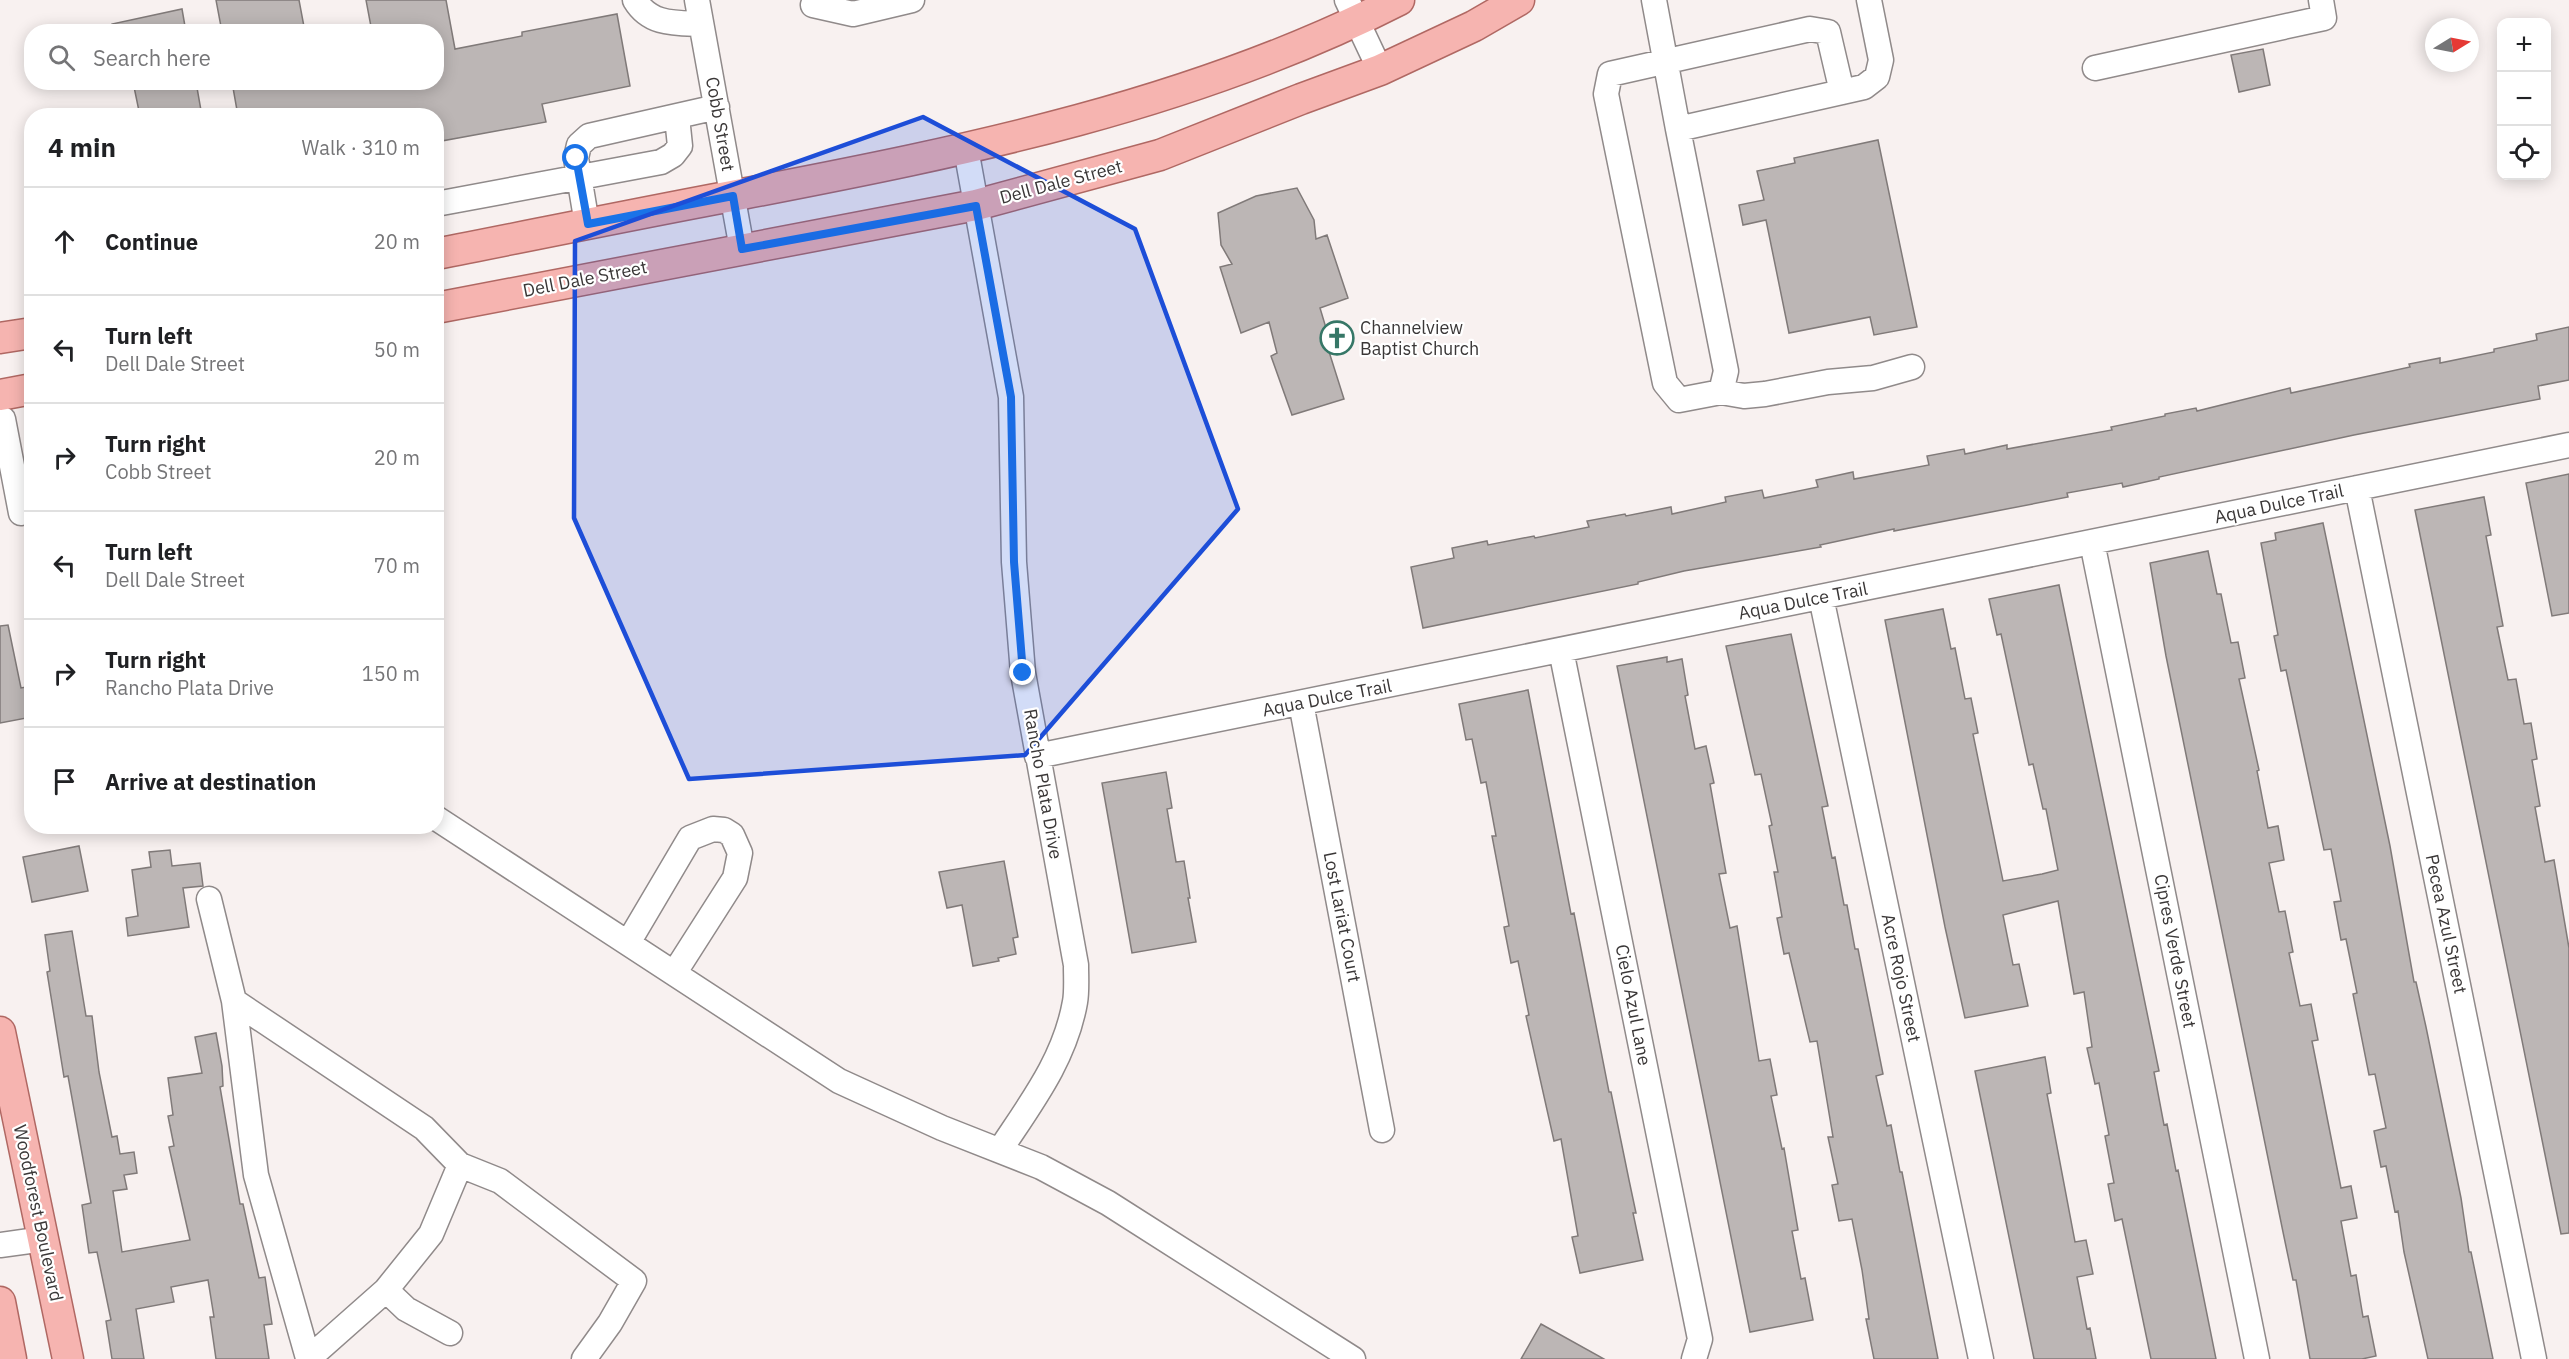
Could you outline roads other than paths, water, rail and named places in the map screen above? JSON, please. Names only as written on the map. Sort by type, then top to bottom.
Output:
[{"type":"main road","points":[[444,252],[1028,135],[1158,97],[1352,11],[1399,0]]},
{"type":"main road","name":"Dell Dale Street","points":[[444,306],[976,206],[1160,155],[1380,70],[1474,26],[1519,0]]},
{"type":"main road","points":[[0,338],[24,334]]},
{"type":"main road","points":[[0,394],[24,390]]},
{"type":"main road","name":"Woodforest Boulevard","points":[[0,1032],[68,1359]]},
{"type":"main road","points":[[0,1302],[11,1359]]},
{"type":"street","points":[[635,0],[641,10],[653,19],[668,23],[701,24]]},
{"type":"street","name":"Cobb Street","points":[[697,0],[742,249]]},
{"type":"street","points":[[813,5],[853,14],[912,0]]},
{"type":"street","points":[[1654,0],[1726,371],[1721,392]]},
{"type":"street","points":[[1678,129],[1864,87],[1877,77],[1881,60],[1869,0]]},
{"type":"street","points":[[2095,68],[2324,18],[2321,0]]},
{"type":"street","points":[[1352,11],[1380,70]]},
{"type":"street","points":[[1842,92],[1828,32],[1810,29],[1610,74],[1606,94],[1665,383],[1679,400],[1721,392],[1744,396],[1765,394],[1828,382],[1866,379],[1912,368]]},
{"type":"street","points":[[588,224],[576,158],[579,145],[589,136],[717,107]]},
{"type":"street","points":[[444,202],[661,162],[680,146],[677,117]]},
{"type":"street","name":"Rancho Plata Drive","points":[[966,149],[1011,397],[1014,562],[1023,673],[1076,965],[1076,1001],[1066,1041],[1052,1071],[1000,1150]]},
{"type":"street","points":[[0,419],[3,419],[21,513]]},
{"type":"street","name":"Aqua Dulce Trail","points":[[1037,756],[2569,445]]},
{"type":"street","name":"Pecea Azul Street","points":[[2357,488],[2535,1359]]},
{"type":"street","name":"Cipres Verde Street","points":[[2092,542],[2257,1359]]},
{"type":"street","name":"Acre Rojo Street","points":[[1821,597],[1981,1359]]},
{"type":"street","name":"Cielo Azul Lane","points":[[1561,650],[1700,1339],[1694,1359]]},
{"type":"street","name":"Lost Lariat Court","points":[[1302,703],[1382,1130]]},
{"type":"street","points":[[444,823],[839,1081],[942,1128],[1041,1167],[1108,1203],[1353,1359]]},
{"type":"street","points":[[628,943],[690,838],[713,829],[724,830],[732,835],[740,853],[735,878],[675,972]]},
{"type":"street","points":[[209,899],[234,1001],[256,1175],[308,1359],[386,1290],[431,1234],[460,1165]]},
{"type":"street","points":[[234,1001],[424,1128],[460,1165],[500,1180],[634,1281],[610,1323],[584,1359]]},
{"type":"street","points":[[0,1245],[44,1239]]},
{"type":"street","points":[[386,1290],[406,1309],[450,1333]]},
{"type":"place","name":"Channelview Baptist Church","points":[[1337,338]]}]
